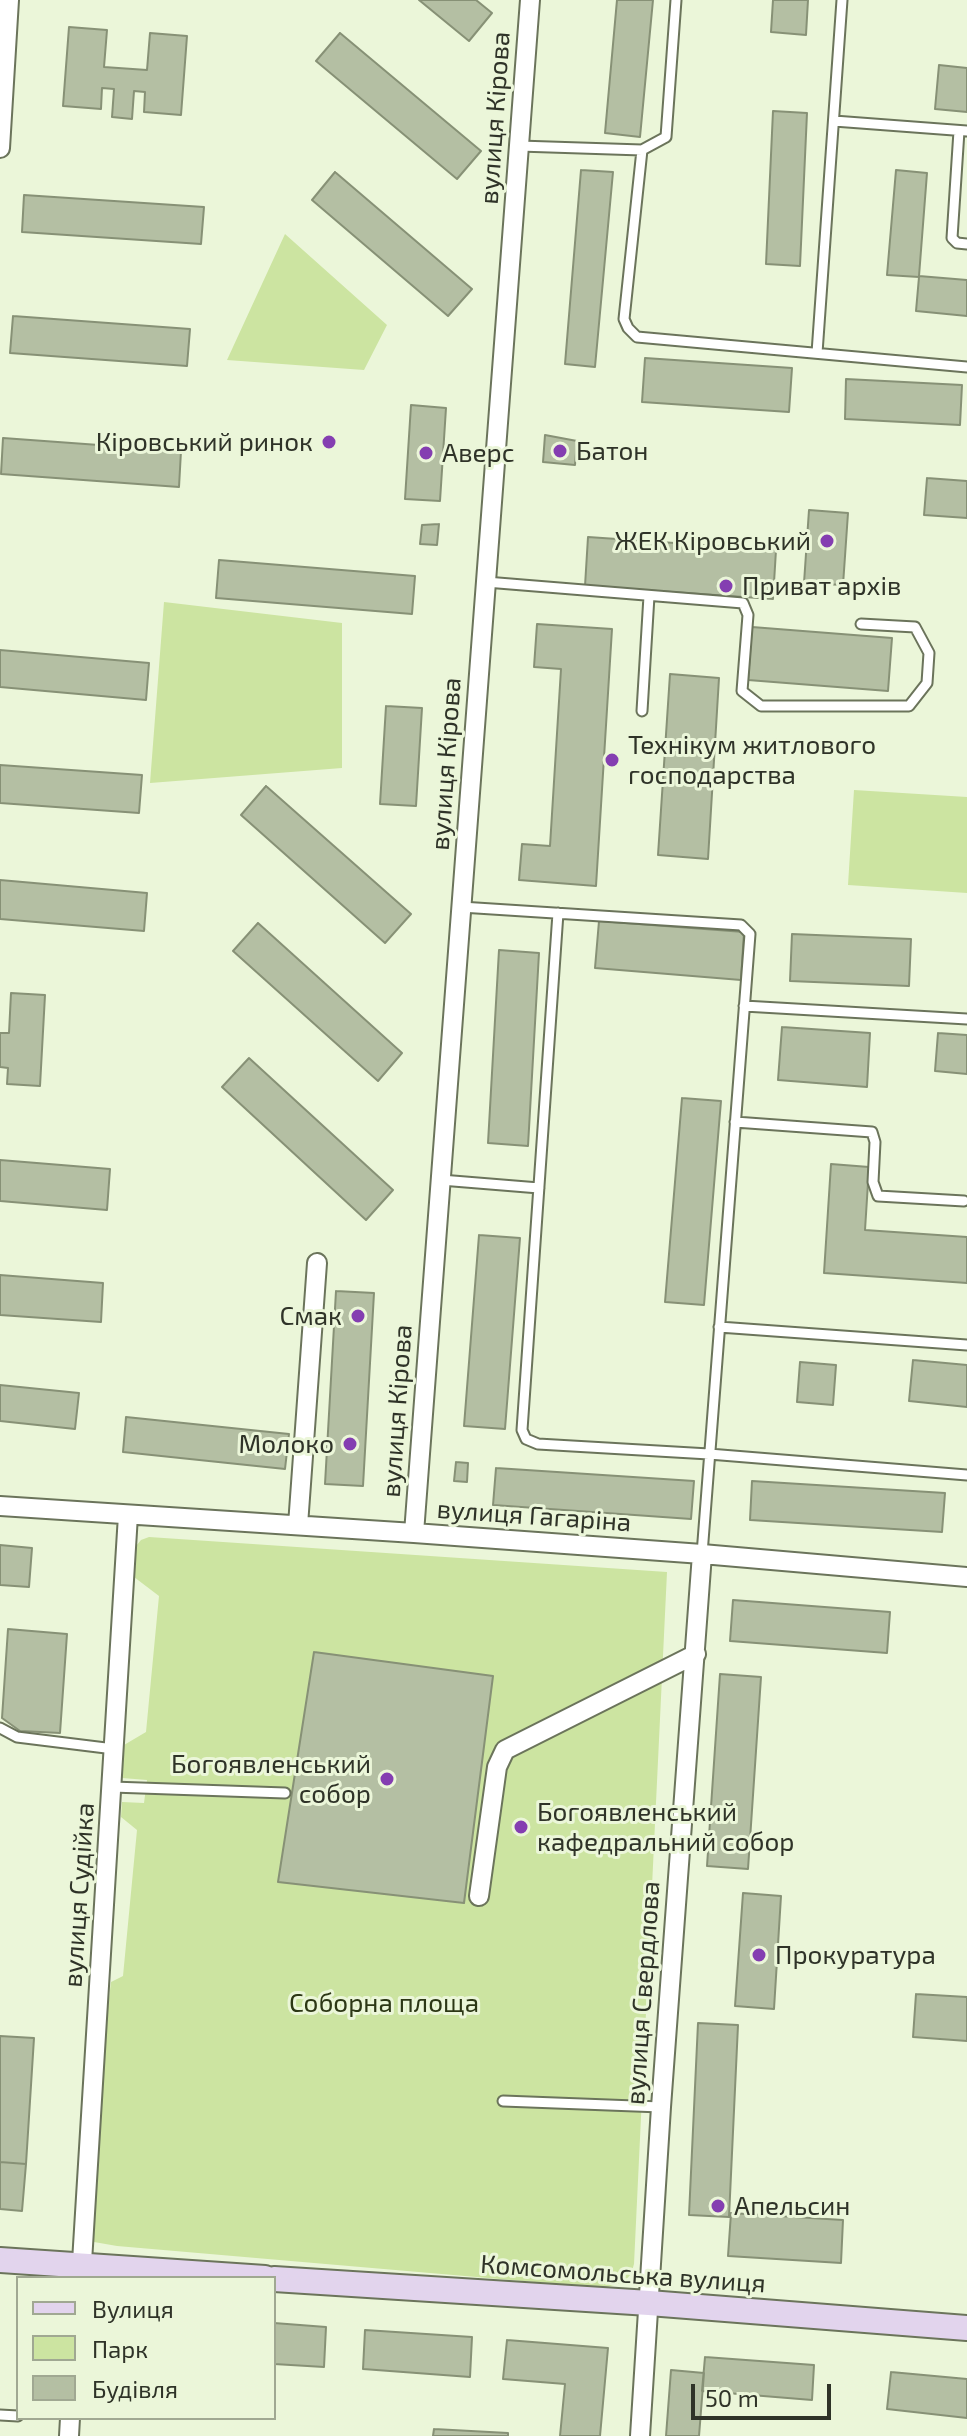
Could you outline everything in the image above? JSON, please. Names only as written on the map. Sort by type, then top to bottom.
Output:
[{"type":"street","points":[[0,148],[3,39],[9,0]]},
{"type":"street","name":"вулиця Кірова","points":[[414,1533],[530,0]]},
{"type":"street","points":[[298,1525],[317,1263]]},
{"type":"street","name":"вулиця Гагаріна","points":[[0,1506],[702,1554],[967,1577]]},
{"type":"street","name":"вулиця Судійка","points":[[81,2272],[128,1515]]},
{"type":"street","name":"вулиця Свердлова","points":[[640,2436],[702,1554]]},
{"type":"street","points":[[479,1896],[497,1767],[505,1750],[696,1654]]},
{"type":"street","points":[[0,2260],[81,2272],[204,2276]]},
{"type":"street","name":"Комсомольська вулиця","points":[[276,2279],[649,2303],[967,2328]]},
{"type":"lane","points":[[519,146],[642,150],[666,137],[676,0]]},
{"type":"lane","points":[[817,353],[842,0]]},
{"type":"lane","points":[[834,121],[963,131],[952,238],[957,243],[967,244]]},
{"type":"lane","points":[[642,150],[624,319],[637,337],[967,367]]},
{"type":"lane","points":[[486,582],[743,603],[748,615],[742,691],[761,706],[909,706],[927,683],[929,653],[915,627],[861,624]]},
{"type":"lane","points":[[642,711],[649,596]]},
{"type":"lane","points":[[461,907],[741,925],[750,934],[702,1554]]},
{"type":"lane","points":[[558,913],[522,1430],[526,1439],[538,1444],[967,1475]]},
{"type":"lane","points":[[744,1006],[967,1019]]},
{"type":"lane","points":[[735,1122],[872,1132],[875,1142],[873,1182],[878,1196],[964,1201]]},
{"type":"lane","points":[[441,1180],[539,1188]]},
{"type":"lane","points":[[719,1327],[967,1345]]},
{"type":"lane","points":[[0,1728],[17,1737],[114,1749]]},
{"type":"lane","points":[[112,1787],[285,1793]]},
{"type":"lane","points":[[503,2101],[661,2107]]},
{"type":"green space","points":[[285,234],[387,325],[364,370],[227,360]]},
{"type":"green space","points":[[164,602],[342,623],[342,768],[150,783]]},
{"type":"green space","points":[[854,790],[967,797],[967,893],[848,885]]},
{"type":"green space","name":"Соборна площа","points":[[149,1537],[667,1572],[634,2264],[624,2282],[604,2288],[117,2246],[94,2242],[88,2235],[83,2211],[111,1982],[123,1976],[137,1830],[121,1817],[122,1802],[144,1803],[147,1780],[122,1778],[124,1745],[146,1732],[159,1596],[134,1577],[136,1546]]},
{"type":"building","points":[[419,0],[476,0],[492,13],[469,41]]},
{"type":"building","points":[[617,0],[653,0],[640,137],[605,133]]},
{"type":"building","points":[[773,0],[808,0],[806,35],[771,32]]},
{"type":"building","points":[[69,27],[107,30],[104,67],[147,70],[150,33],[187,36],[181,115],[144,112],[145,92],[134,91],[132,119],[112,117],[114,89],[102,88],[101,109],[63,106]]},
{"type":"building","points":[[340,33],[481,151],[457,179],[316,61]]},
{"type":"building","points":[[939,65],[967,68],[967,112],[935,109]]},
{"type":"building","points":[[773,111],[807,113],[800,266],[766,264]]},
{"type":"building","points":[[581,170],[613,172],[595,367],[565,364]]},
{"type":"building","points":[[896,170],[927,173],[919,276],[967,280],[967,316],[916,311],[919,277],[887,275]]},
{"type":"building","points":[[335,172],[472,289],[448,316],[312,200]]},
{"type":"building","points":[[24,195],[204,207],[201,244],[22,232]]},
{"type":"building","points":[[13,316],[190,329],[187,366],[10,353]]},
{"type":"building","points":[[645,358],[792,368],[789,412],[642,402]]},
{"type":"building","points":[[846,379],[962,385],[960,425],[845,419]]},
{"type":"building","name":"Аверс","points":[[411,405],[446,408],[440,501],[405,499]]},
{"type":"building","name":"Батон","points":[[545,435],[577,441],[575,465],[543,462]]},
{"type":"building","points":[[3,438],[181,451],[179,487],[1,474]]},
{"type":"building","points":[[927,478],[967,481],[967,518],[924,515]]},
{"type":"building","points":[[809,510],[848,513],[843,585],[804,583]]},
{"type":"building","points":[[439,524],[437,545],[420,544],[422,525]]},
{"type":"building","points":[[588,537],[776,550],[773,599],[585,586]]},
{"type":"building","points":[[219,560],[415,576],[412,614],[216,598]]},
{"type":"building","points":[[537,624],[612,629],[596,886],[519,880],[522,844],[550,846],[561,669],[534,667]]},
{"type":"building","points":[[752,627],[892,638],[888,691],[748,680]]},
{"type":"building","points":[[0,650],[149,663],[146,700],[0,687]]},
{"type":"building","points":[[670,674],[719,678],[708,859],[658,855]]},
{"type":"building","points":[[386,706],[422,708],[416,806],[380,804]]},
{"type":"building","points":[[0,765],[142,775],[139,813],[0,803]]},
{"type":"building","points":[[266,786],[411,914],[385,943],[241,815]]},
{"type":"building","points":[[0,880],[147,893],[144,931],[0,919]]},
{"type":"building","points":[[599,921],[744,932],[741,980],[595,968]]},
{"type":"building","points":[[258,923],[402,1053],[378,1081],[233,951]]},
{"type":"building","points":[[792,934],[911,939],[909,986],[790,981]]},
{"type":"building","points":[[499,950],[539,953],[528,1146],[488,1143]]},
{"type":"building","points":[[11,993],[45,995],[40,1086],[7,1084],[8,1068],[0,1067],[0,1033],[9,1033]]},
{"type":"building","points":[[782,1027],[870,1033],[867,1087],[778,1080]]},
{"type":"building","points":[[938,1033],[967,1035],[967,1074],[935,1071]]},
{"type":"building","points":[[249,1058],[393,1190],[366,1220],[222,1087]]},
{"type":"building","points":[[682,1098],[721,1101],[704,1305],[665,1302]]},
{"type":"building","points":[[0,1160],[110,1169],[107,1210],[0,1201]]},
{"type":"building","points":[[831,1164],[869,1167],[865,1230],[967,1237],[967,1283],[824,1273]]},
{"type":"building","points":[[479,1235],[520,1238],[505,1429],[464,1426]]},
{"type":"building","points":[[0,1275],[103,1283],[101,1322],[0,1315]]},
{"type":"building","points":[[336,1291],[374,1293],[363,1486],[325,1484]]},
{"type":"building","points":[[913,1360],[967,1365],[967,1407],[909,1401]]},
{"type":"building","points":[[800,1362],[836,1365],[833,1405],[797,1402]]},
{"type":"building","points":[[0,1385],[79,1393],[75,1429],[0,1421]]},
{"type":"building","points":[[126,1417],[289,1434],[285,1469],[123,1452]]},
{"type":"building","points":[[456,1462],[468,1463],[467,1482],[454,1481]]},
{"type":"building","points":[[496,1468],[694,1481],[691,1519],[493,1505]]},
{"type":"building","points":[[752,1481],[945,1493],[942,1532],[750,1520]]},
{"type":"building","points":[[0,1545],[32,1548],[29,1587],[0,1585]]},
{"type":"building","points":[[733,1600],[890,1612],[887,1653],[730,1641]]},
{"type":"building","points":[[8,1629],[67,1634],[60,1733],[20,1731],[2,1718]]},
{"type":"building","name":"Богоявленський собор","points":[[314,1652],[493,1676],[464,1903],[278,1882]]},
{"type":"building","points":[[720,1674],[761,1677],[748,1869],[707,1866]]},
{"type":"building","points":[[743,1893],[781,1896],[774,2009],[735,2006]]},
{"type":"building","points":[[916,1994],[967,1997],[967,2041],[913,2037]]},
{"type":"building","points":[[698,2023],[738,2025],[729,2217],[689,2215]]},
{"type":"building","points":[[0,2036],[34,2038],[26,2164],[0,2162]]},
{"type":"building","points":[[0,2162],[26,2164],[22,2211],[0,2209]]},
{"type":"building","points":[[731,2213],[843,2220],[841,2263],[728,2256]]},
{"type":"building","points":[[276,2323],[326,2327],[324,2367],[276,2364]]},
{"type":"building","points":[[365,2330],[472,2337],[470,2377],[363,2369]]},
{"type":"building","points":[[507,2340],[608,2348],[600,2436],[560,2436],[565,2384],[503,2379]]},
{"type":"building","points":[[705,2357],[814,2365],[812,2400],[702,2391]]},
{"type":"building","points":[[671,2370],[704,2373],[699,2436],[666,2436]]},
{"type":"building","points":[[891,2372],[967,2379],[967,2418],[887,2409]]},
{"type":"building","points":[[434,2429],[508,2433],[508,2436],[433,2436]]},
{"type":"place","name":"Кіровський ринок","points":[[329,442]]},
{"type":"place","name":"Батон","points":[[560,451]]},
{"type":"place","name":"Аверс","points":[[426,453]]},
{"type":"place","name":"ЖЕК Кіровський","points":[[827,541]]},
{"type":"place","name":"Приват архів","points":[[726,586]]},
{"type":"place","name":"Технікум житлового господарства","points":[[612,760]]},
{"type":"place","name":"Смак","points":[[358,1316]]},
{"type":"place","name":"Молоко","points":[[350,1444]]},
{"type":"place","name":"Богоявленський собор","points":[[387,1779]]},
{"type":"place","name":"Богоявленський кафедральний собор","points":[[521,1827]]},
{"type":"place","name":"Прокуратура","points":[[759,1955]]},
{"type":"place","name":"Апельсин","points":[[718,2206]]}]
